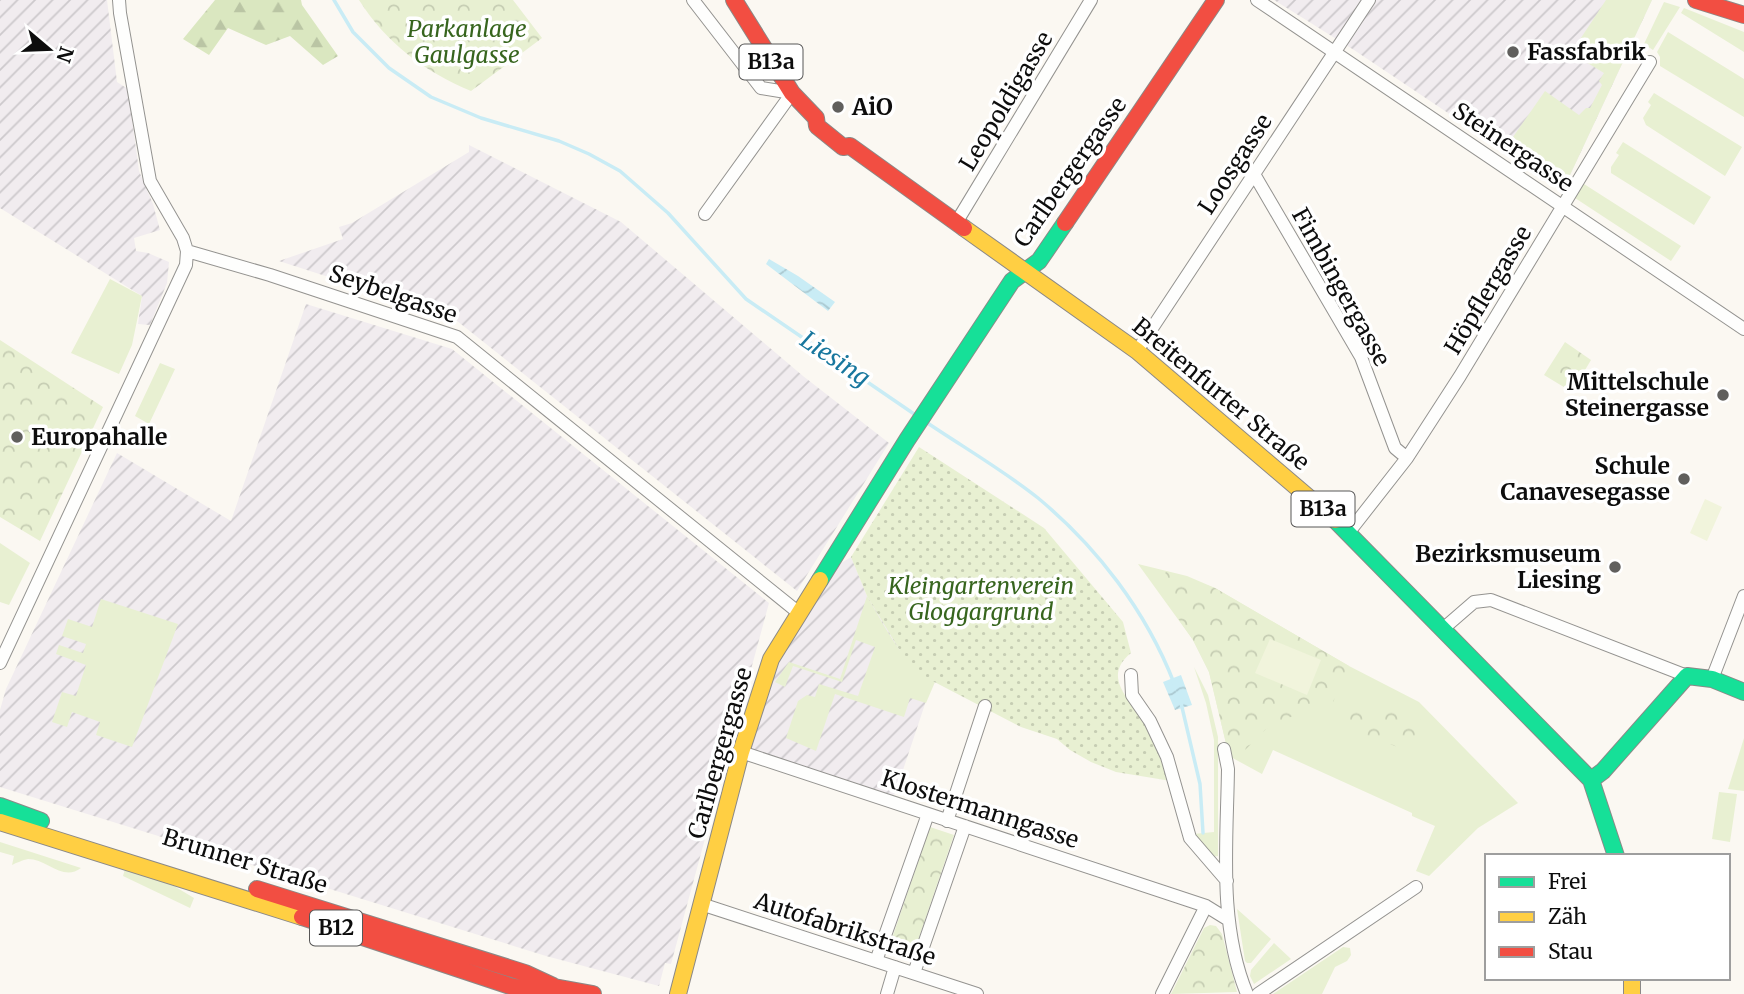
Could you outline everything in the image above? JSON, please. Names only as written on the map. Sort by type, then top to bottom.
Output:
[{"type":"main road","name":"Breitenfurter Straße","points":[[734,0],[792,93],[816,118],[823,118],[848,139],[850,146],[1137,351],[1349,532],[1591,780],[1615,854]]},
{"type":"main road","name":"Carlbergergasse","points":[[678,994],[741,752],[771,659],[910,435],[1012,281],[1044,254],[1216,0]]},
{"type":"main road","points":[[1696,0],[1744,15]]},
{"type":"main road","points":[[1591,780],[1603,771],[1687,676],[1712,679],[1744,692]]},
{"type":"main road","name":"Brunner Straße","points":[[0,806],[525,973],[554,987],[593,994]]},
{"type":"main road","name":"Brunner Straße","points":[[0,822],[213,887],[510,986],[530,990],[554,987]]},
{"type":"street","points":[[0,663],[186,265],[187,251],[183,238],[150,181],[119,0]]},
{"type":"street","points":[[693,0],[761,88],[792,93],[705,214]]},
{"type":"street","name":"Leopoldigasse","points":[[956,223],[1091,0]]},
{"type":"street","name":"Steinergasse","points":[[1257,0],[1744,329]]},
{"type":"street","name":"Loosgasse","points":[[1137,351],[1369,0]]},
{"type":"street","name":"Höpflergasse","points":[[1349,532],[1407,458],[1650,62]]},
{"type":"street","name":"Fimbingergasse","points":[[1254,174],[1361,357],[1395,448],[1407,458]]},
{"type":"street","name":"Seybelgasse","points":[[187,251],[270,275],[457,337],[799,613]]},
{"type":"street","points":[[1712,679],[1744,596]]},
{"type":"street","points":[[1444,628],[1474,602],[1491,600],[1687,676]]},
{"type":"street","points":[[1132,674],[1132,695],[1150,721],[1167,757],[1190,838],[1227,881]]},
{"type":"street","points":[[947,821],[985,706]]},
{"type":"street","points":[[1224,749],[1228,769],[1227,919],[1247,994]]},
{"type":"street","name":"Klostermanngasse","points":[[741,752],[1206,906],[1227,919]]},
{"type":"street","points":[[876,961],[928,814]]},
{"type":"street","points":[[914,973],[965,826]]},
{"type":"street","points":[[1258,994],[1416,887]]},
{"type":"street","name":"Autofabrikstraße","points":[[701,904],[977,994]]},
{"type":"street","points":[[1162,994],[1206,906]]},
{"type":"street","points":[[887,994],[895,967]]},
{"type":"shaded area","points":[[0,0],[107,0],[117,82],[128,89],[139,171],[153,204],[160,230],[134,238],[136,251],[169,262],[167,283],[150,325],[138,324],[142,296],[0,208]]},
{"type":"shaded area","points":[[1274,0],[1652,0],[1563,190],[1354,50]]},
{"type":"shaded area","points":[[469,145],[621,222],[803,376],[889,443],[797,591],[437,305],[434,311],[279,261],[343,239],[339,227],[352,223],[469,152]]},
{"type":"shaded area","points":[[306,304],[452,349],[769,603],[671,964],[665,963],[659,986],[546,956],[0,787],[0,710],[6,689],[117,453],[231,521]]},
{"type":"shaded area","points":[[851,557],[867,596],[921,675],[935,682],[929,692],[895,794],[885,800],[741,752],[760,689],[825,573]]},
{"type":"green space","points":[[215,0],[301,0],[338,56],[323,65],[290,36],[266,45],[228,28],[209,55],[183,39]]},
{"type":"green space","name":"Parkanlage Gaulgasse","points":[[359,0],[513,0],[542,38],[471,91],[438,75],[408,55],[382,30]]},
{"type":"green space","points":[[1606,0],[1652,0],[1563,190],[1504,150],[1545,91],[1579,115],[1586,108],[1590,108],[1602,85],[1599,81],[1604,73],[1571,53]]},
{"type":"green space","points":[[1664,2],[1680,7],[1653,50],[1644,44]]},
{"type":"green space","points":[[1684,8],[1744,32],[1744,52],[1681,13]]},
{"type":"green space","points":[[1668,32],[1744,79],[1744,117],[1660,66],[1657,52]]},
{"type":"green space","points":[[1654,93],[1742,147],[1725,176],[1646,125],[1643,118]]},
{"type":"green space","points":[[1623,142],[1711,197],[1694,225],[1611,173],[1611,167],[1619,155],[1616,153]]},
{"type":"green space","points":[[1584,184],[1681,246],[1671,261],[1575,198]]},
{"type":"green space","points":[[110,279],[142,296],[132,345],[119,374],[71,353]]},
{"type":"green space","points":[[0,340],[103,407],[40,541],[0,517]]},
{"type":"green space","points":[[1565,342],[1591,360],[1572,392],[1544,375]]},
{"type":"green space","points":[[160,363],[175,369],[149,424],[135,416]]},
{"type":"green space","name":"Kleingartenverein Gloggargrund","points":[[919,447],[1044,528],[1123,622],[1131,653],[1122,662],[1118,680],[1154,738],[1171,781],[1116,772],[1091,762],[1057,739],[1021,727],[921,675],[905,659],[867,596],[851,557]]},
{"type":"green space","points":[[1705,499],[1722,507],[1707,541],[1690,533]]},
{"type":"green space","points":[[0,543],[30,563],[9,605],[0,602]]},
{"type":"green space","points":[[1138,564],[1187,576],[1215,588],[1349,666],[1419,702],[1518,803],[1478,828],[1429,876],[1416,871],[1435,826],[1273,750],[1262,774],[1229,756],[1209,672],[1193,640]]},
{"type":"green space","points":[[1166,571],[1215,588],[1349,666],[1333,702],[1309,708],[1266,729],[1236,759],[1229,756],[1209,672],[1193,640],[1160,592]]},
{"type":"green space","points":[[867,596],[904,655],[935,682],[926,703],[910,698],[904,717],[835,694],[816,751],[786,738],[798,701],[807,695],[815,697],[819,684],[858,696],[875,647],[856,640],[842,682],[793,666],[785,687],[775,682],[789,662],[840,679]]},
{"type":"green space","points":[[101,599],[178,624],[132,747],[96,735],[100,722],[72,712],[67,727],[52,722],[62,692],[76,696],[86,665],[56,654],[59,645],[83,653],[86,644],[62,636],[68,619],[92,627]]},
{"type":"green space","points":[[1270,639],[1321,660],[1307,695],[1255,673]]},
{"type":"green space","points":[[1194,667],[1208,695],[1218,737],[1218,856],[1212,857],[1193,834],[1214,832],[1214,740]]},
{"type":"green space","points":[[1377,704],[1415,715],[1432,731],[1411,752],[1342,726],[1352,705]]},
{"type":"green space","points":[[1744,738],[1744,791],[1728,789],[1729,786]]},
{"type":"green space","points":[[1719,792],[1737,794],[1730,842],[1712,839]]},
{"type":"green space","points":[[930,827],[954,835],[911,961],[887,953]]},
{"type":"green space","points":[[0,842],[81,868],[74,872],[61,871],[28,859],[12,865],[14,856],[0,852]]},
{"type":"green space","points":[[125,869],[174,886],[194,898],[190,908],[123,876]]},
{"type":"green space","points":[[1237,909],[1271,939],[1251,963],[1245,961]]},
{"type":"green space","points":[[1216,926],[1222,934],[1237,992],[1171,994],[1204,928]]},
{"type":"green space","points":[[1274,943],[1291,959],[1254,984],[1250,976],[1251,970]]},
{"type":"green space","points":[[1343,947],[1350,948],[1351,955],[1347,961],[1335,967],[1322,994],[1273,994]]},
{"type":"water","points":[[769,259],[835,302],[828,311],[766,264]]},
{"type":"water","points":[[1181,675],[1192,705],[1175,710],[1163,682]]},
{"type":"waterway","name":"Liesing","points":[[334,0],[353,32],[389,68],[431,97],[481,118],[559,141],[620,171],[668,213],[746,299],[917,416]]},
{"type":"waterway","name":"Liesing","points":[[926,422],[1025,488],[1080,537],[1100,559],[1134,606],[1163,656],[1174,683]]},
{"type":"waterway","name":"Liesing","points":[[1181,703],[1200,784],[1203,833]]},
{"type":"traffic: fast","points":[[820,580],[907,440],[1012,281],[1039,261],[1065,223]]},
{"type":"traffic: fast","points":[[1335,520],[1591,780],[1615,854]]},
{"type":"traffic: fast","points":[[1591,780],[1603,771],[1687,676],[1712,679],[1744,692]]},
{"type":"traffic: fast","points":[[0,806],[41,821]]},
{"type":"traffic: slow","points":[[964,228],[1137,351],[1335,520]]},
{"type":"traffic: slow","points":[[678,994],[741,752],[771,659],[820,580]]},
{"type":"traffic: slow","points":[[0,822],[302,917]]},
{"type":"traffic: slow","points":[[1632,980],[1632,994]]},
{"type":"traffic: jam","points":[[734,0],[792,93],[816,118],[817,126],[843,147],[850,146],[964,228]]},
{"type":"traffic: jam","points":[[1065,223],[1216,0]]},
{"type":"traffic: jam","points":[[1696,0],[1744,15]]},
{"type":"traffic: jam","points":[[257,889],[525,973],[553,986]]},
{"type":"traffic: jam","points":[[302,917],[510,986],[530,990],[554,987],[593,994]]},
{"type":"place","name":"Fassfabrik","points":[[1513,52]]},
{"type":"place","name":"AiO","points":[[838,107]]},
{"type":"place","name":"Mittelschule Steinergasse","points":[[1723,395]]},
{"type":"place","name":"Europahalle","points":[[17,437]]},
{"type":"place","name":"Schule Canavesegasse","points":[[1684,479]]},
{"type":"place","name":"Bezirksmuseum Liesing","points":[[1615,567]]}]
